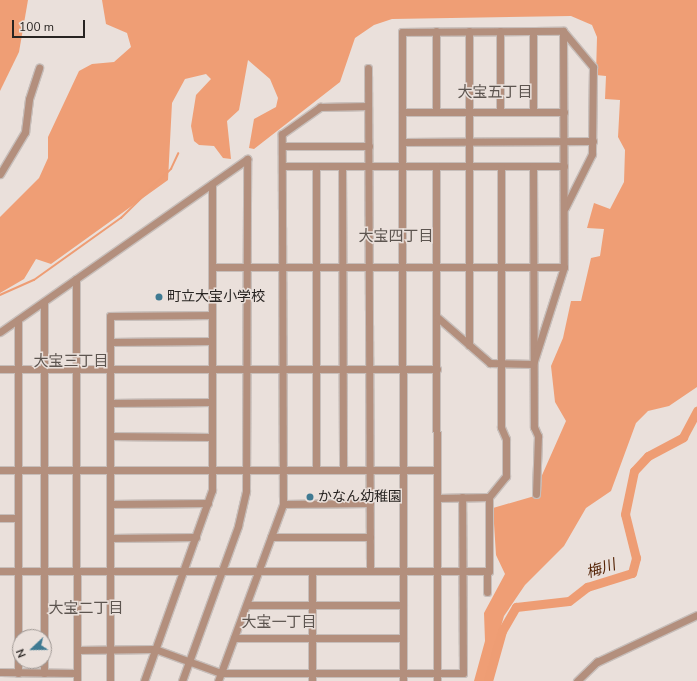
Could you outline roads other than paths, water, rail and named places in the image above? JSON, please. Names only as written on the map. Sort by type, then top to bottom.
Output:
[{"type":"street","points":[[436,31],[436,112]]},
{"type":"street","points":[[469,31],[469,345]]},
{"type":"street","points":[[500,31],[500,112]]},
{"type":"street","points":[[533,31],[533,112]]},
{"type":"street","points":[[403,677],[402,32],[564,31]]},
{"type":"street","points":[[533,364],[564,267],[564,31]]},
{"type":"street","points":[[564,31],[593,67],[592,154],[564,210]]},
{"type":"street","points":[[0,174],[25,132],[29,99],[39,68]]},
{"type":"street","points":[[368,68],[370,571]]},
{"type":"street","points":[[218,681],[283,504],[282,134],[320,107],[368,106]]},
{"type":"street","points":[[402,112],[564,112]]},
{"type":"street","points":[[402,142],[593,141]]},
{"type":"street","points":[[282,146],[368,146]]},
{"type":"street","points":[[0,332],[247,159],[248,470],[242,510],[222,571],[182,681]]},
{"type":"street","points":[[283,166],[564,166]]},
{"type":"street","points":[[316,166],[316,470]]},
{"type":"street","points":[[342,166],[343,470]]},
{"type":"street","points":[[436,166],[437,677]]},
{"type":"street","points":[[487,592],[489,497],[506,476],[501,362],[501,166]]},
{"type":"street","points":[[533,166],[534,427],[538,436],[536,494]]},
{"type":"street","points":[[144,681],[208,503],[212,470],[212,184]]},
{"type":"street","points":[[212,267],[564,267]]},
{"type":"street","points":[[76,279],[77,681]]},
{"type":"street","points":[[44,302],[44,629]]},
{"type":"street","points":[[110,681],[110,316],[211,315]]},
{"type":"street","points":[[437,317],[490,363],[501,362],[533,364]]},
{"type":"street","points":[[18,320],[18,672]]},
{"type":"street","points":[[110,342],[212,341]]},
{"type":"street","points":[[0,369],[437,369]]},
{"type":"street","points":[[110,403],[212,402]]},
{"type":"street","points":[[110,436],[212,436]]},
{"type":"street","points":[[0,470],[437,470]]},
{"type":"street","points":[[77,650],[155,649],[221,673],[312,677],[437,677],[463,673],[462,497]]},
{"type":"street","points":[[437,498],[489,497]]},
{"type":"street","points":[[110,504],[208,503]]},
{"type":"street","points":[[283,504],[370,503]]},
{"type":"street","points":[[0,518],[18,518]]},
{"type":"street","points":[[110,538],[196,537]]},
{"type":"street","points":[[272,537],[370,537]]},
{"type":"street","points":[[0,571],[487,571]]},
{"type":"street","points":[[312,572],[312,677]]},
{"type":"street","points":[[247,605],[403,605]]},
{"type":"street","points":[[577,681],[597,662],[697,615]]},
{"type":"street","points":[[234,638],[403,638]]},
{"type":"street","points":[[0,672],[77,673]]},
{"type":"waterway","points":[[0,295],[34,280],[121,218],[171,169],[178,154]]},
{"type":"waterway","name":"梅川","points":[[488,681],[502,631],[516,607],[569,601],[587,587],[632,573],[636,558],[625,514],[634,471],[648,456],[683,437],[697,411]]},
{"type":"place","name":"町立大宝小学校","points":[[159,297]]},
{"type":"place","name":"かなん幼稚園","points":[[310,497]]},
{"type":"district","name":"大宝五丁目","points":[[495,93]]},
{"type":"district","name":"大宝四丁目","points":[[396,237]]},
{"type":"district","name":"大宝三丁目","points":[[71,362]]},
{"type":"district","name":"大宝二丁目","points":[[86,609]]},
{"type":"district","name":"大宝一丁目","points":[[279,623]]}]
